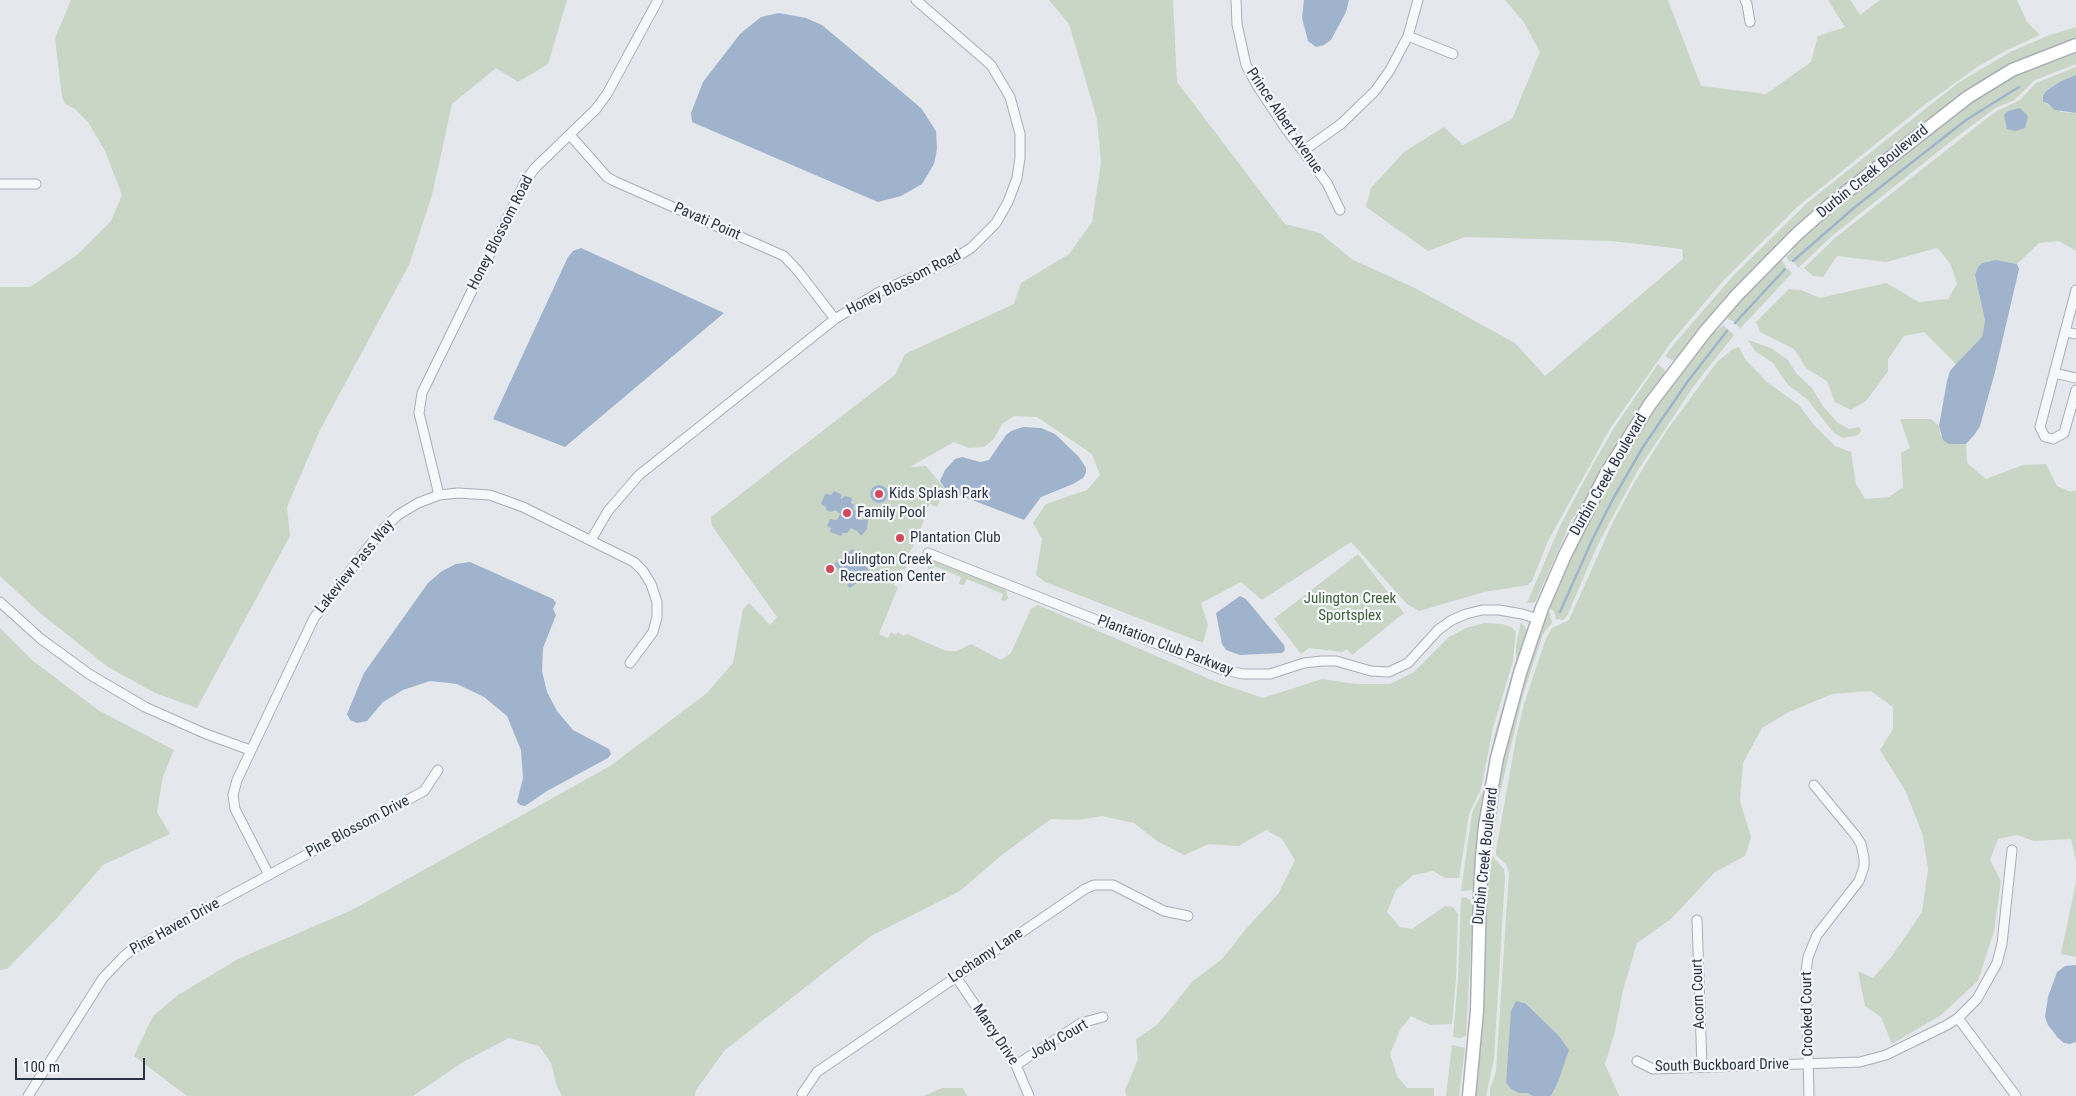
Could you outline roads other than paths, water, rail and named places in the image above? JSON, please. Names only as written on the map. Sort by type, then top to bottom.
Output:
[{"type":"street","name":"Honey Blossom Road","points":[[439,495],[419,414],[422,393],[526,180],[534,168],[596,109],[607,94],[658,0]]},
{"type":"street","name":"Honey Blossom Road","points":[[591,540],[608,511],[639,475],[835,319],[881,291],[952,260],[971,248],[996,222],[1008,202],[1017,178],[1020,158],[1020,134],[1010,97],[991,65],[916,0]]},
{"type":"street","name":"Prince Albert Avenue","points":[[1236,0],[1236,24],[1246,65],[1258,87],[1332,192],[1340,210]]},
{"type":"street","points":[[1303,151],[1341,124],[1375,92],[1390,70],[1408,36],[1418,0]]},
{"type":"street","points":[[1744,0],[1747,4],[1750,22]]},
{"type":"street","points":[[1408,36],[1453,54]]},
{"type":"street","name":"Durbin Creek Boulevard","points":[[1469,1096],[1477,1011],[1480,895],[1485,826],[1497,758],[1538,619],[1565,555],[1585,514],[1629,436],[1678,365],[1737,295],[1784,247],[1831,204],[1968,97],[2012,70],[2076,45]]},
{"type":"street","name":"Pavati Point","points":[[570,135],[607,176],[614,181],[784,256],[835,319]]},
{"type":"street","points":[[0,184],[36,184]]},
{"type":"street","points":[[2076,290],[2040,427],[2042,432],[2050,439],[2059,438],[2064,433],[2076,390]]},
{"type":"street","points":[[2066,332],[2076,334]]},
{"type":"street","points":[[2054,374],[2076,378]]},
{"type":"street","name":"Lakeview Pass Way","points":[[269,875],[239,818],[233,803],[233,788],[310,626],[380,532],[398,515],[418,503],[439,495],[458,493],[490,495],[523,507],[625,556],[643,570],[651,584],[657,602],[657,617],[653,632],[630,663]]},
{"type":"street","name":"Plantation Club Parkway","points":[[928,553],[1220,669],[1243,674],[1270,674],[1304,663],[1322,661],[1336,661],[1371,671],[1389,672],[1408,663],[1438,630],[1452,620],[1466,614],[1482,610],[1499,610],[1538,619]]},
{"type":"street","points":[[0,602],[42,639],[89,674],[146,707],[206,734],[250,750]]},
{"type":"street","name":"Pine Blossom Drive","points":[[269,875],[424,791],[438,770]]},
{"type":"street","name":"Crooked Court","points":[[1809,1096],[1806,971],[1808,957],[1817,935],[1859,881],[1864,868],[1861,844],[1814,785]]},
{"type":"street","name":"South Buckboard Drive","points":[[1637,1061],[1653,1069],[1860,1062],[1875,1059],[1948,1025],[1970,1008],[1984,990],[2001,949],[2012,850]]},
{"type":"street","name":"Pine Haven Drive","points":[[28,1096],[103,978],[124,956],[134,948],[269,875]]},
{"type":"street","name":"Lochamy Lane","points":[[802,1094],[817,1072],[1085,889],[1094,885],[1113,885],[1164,911],[1188,916]]},
{"type":"street","name":"Acorn Court","points":[[1696,920],[1702,1067]]},
{"type":"street","name":"Marcy Drive","points":[[956,977],[1016,1065],[1029,1096]]},
{"type":"street","name":"Jody Court","points":[[1016,1065],[1081,1023],[1103,1017]]},
{"type":"street","points":[[1958,1018],[2016,1096]]},
{"type":"water","points":[[1304,0],[1349,0],[1346,12],[1331,40],[1324,45],[1316,47],[1308,41],[1302,18]]},
{"type":"water","points":[[779,13],[806,18],[822,25],[921,108],[936,131],[937,149],[934,164],[922,184],[901,196],[878,202],[692,122],[691,113],[703,82],[740,34],[761,17]]},
{"type":"water","points":[[2076,75],[2076,113],[2055,110],[2043,102],[2043,96],[2046,91],[2061,81]]},
{"type":"water","points":[[2020,108],[2028,116],[2025,128],[2015,131],[2007,129],[2004,115],[2008,111]]},
{"type":"water","points":[[581,248],[724,313],[565,447],[493,419],[568,257],[573,251]]},
{"type":"water","points":[[1996,260],[2017,264],[2019,269],[1995,372],[1980,426],[1975,434],[1966,444],[1949,444],[1943,440],[1939,426],[1947,381],[1950,371],[1982,337],[1985,321],[1975,275],[1982,263]]},
{"type":"water","points":[[1023,427],[1041,428],[1055,434],[1079,457],[1086,468],[1083,478],[1041,497],[1024,520],[946,490],[940,481],[945,470],[955,459],[962,457],[980,462],[989,460],[1006,435]]},
{"type":"water","name":"Kids Splash Park","points":[[879,485],[885,488],[888,494],[885,500],[879,503],[873,500],[870,494],[873,488]]},
{"type":"water","name":"Family Pool","points":[[834,491],[841,494],[841,499],[845,496],[852,498],[851,503],[856,511],[855,518],[861,520],[868,519],[867,529],[861,536],[851,528],[841,536],[830,532],[831,528],[827,526],[830,519],[837,520],[840,514],[836,510],[831,512],[826,510],[826,507],[821,504],[825,494],[831,495]]},
{"type":"water","points":[[853,549],[870,572],[850,588],[847,585],[849,583],[834,564]]},
{"type":"water","points":[[470,562],[553,599],[556,603],[553,609],[556,615],[543,648],[542,671],[547,692],[557,711],[573,730],[609,749],[611,754],[608,758],[547,791],[525,806],[517,802],[523,778],[521,750],[507,716],[484,697],[457,684],[430,681],[403,690],[383,702],[367,721],[357,723],[350,720],[347,714],[364,673],[428,583],[442,571],[456,564]]},
{"type":"water","points":[[1240,596],[1246,599],[1284,645],[1285,650],[1282,653],[1240,655],[1226,650],[1222,644],[1216,613]]},
{"type":"water","points":[[2076,965],[2076,1042],[2070,1044],[2064,1043],[2058,1038],[2048,1025],[2045,1017],[2048,997],[2057,972],[2065,966]]},
{"type":"water","points":[[1516,1001],[1525,1003],[1558,1035],[1569,1050],[1551,1096],[1533,1096],[1527,1093],[1519,1093],[1511,1089],[1506,1082],[1511,1011]]},
{"type":"waterway","points":[[1793,261],[1855,207],[1966,120],[2019,87]]},
{"type":"waterway","points":[[1735,323],[1785,269]]},
{"type":"waterway","points":[[1560,612],[1593,538],[1643,447],[1688,381],[1727,331]]},
{"type":"place","name":"Kids Splash Park","points":[[879,494]]},
{"type":"place","name":"Family Pool","points":[[847,513]]},
{"type":"place","name":"Plantation Club","points":[[900,538]]},
{"type":"place","name":"Julington Creek Recreation Center","points":[[830,569]]},
{"type":"park label","name":"Julington Creek Sportsplex","points":[[1350,608]]}]
